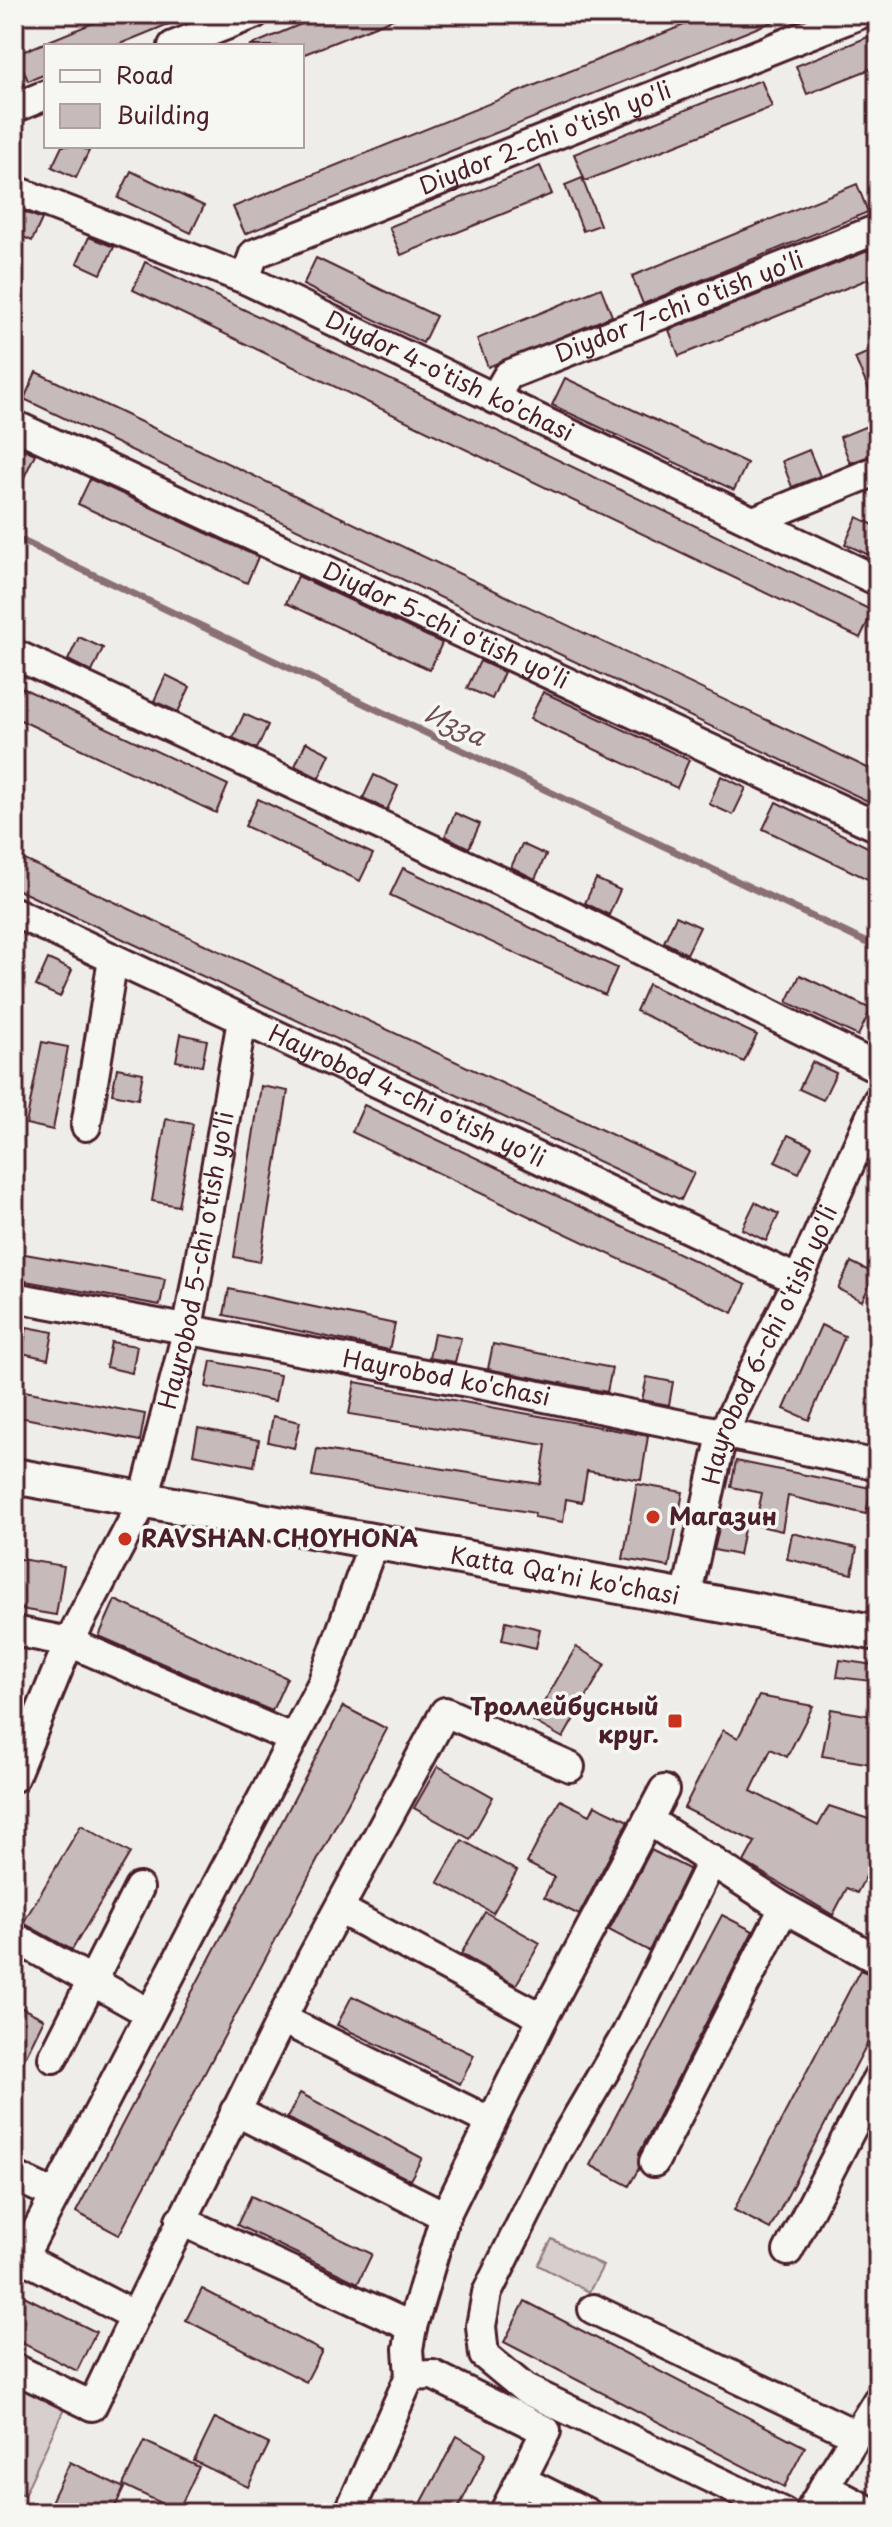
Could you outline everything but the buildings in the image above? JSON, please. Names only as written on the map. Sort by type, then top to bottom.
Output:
[{"type":"main road","name":"Katta Qa'ni ko'chasi","points":[[14,1476],[878,1633]]},
{"type":"street","points":[[178,44],[254,14]]},
{"type":"street","name":"Diydor 2-chi o'tish yo'li","points":[[245,279],[254,254],[860,14]]},
{"type":"street","points":[[14,108],[44,96]]},
{"type":"street","name":"Diydor 4-o'tish ko'chasi","points":[[14,190],[245,279],[878,581]]},
{"type":"street","name":"Diydor 7-chi o'tish yo'li","points":[[494,399],[508,375],[878,229]]},
{"type":"street","name":"Diydor 5-chi o'tish yo'li","points":[[14,425],[878,827]]},
{"type":"street","points":[[754,521],[878,470]]},
{"type":"street","points":[[14,654],[532,896],[878,1068]]},
{"type":"street","name":"Hayrobod 4-chi o'tish yo'li","points":[[14,912],[798,1280]]},
{"type":"street","points":[[86,1126],[113,959]]},
{"type":"street","name":"Hayrobod 5-chi o'tish yo'li","points":[[18,1760],[69,1642],[144,1500],[188,1328],[242,1020]]},
{"type":"street","name":"Hayrobod 6-chi o'tish yo'li","points":[[686,1598],[722,1435],[798,1280],[878,1100]]},
{"type":"street","name":"Hayrobod ko'chasi","points":[[14,1297],[510,1390],[878,1465]]},
{"type":"street","points":[[135,2316],[19,2255],[55,2195],[291,1738],[322,1684],[374,1541]]},
{"type":"street","points":[[14,1631],[69,1642],[291,1738]]},
{"type":"street","points":[[14,2368],[92,2406],[235,2111],[445,1712],[570,1767]]},
{"type":"street","points":[[349,2513],[410,2376],[408,2349],[412,2327],[445,2216],[543,2018],[664,1790]]},
{"type":"street","points":[[648,1820],[784,1908],[878,1960]]},
{"type":"street","points":[[712,1860],[627,2033],[558,2150],[487,2293],[481,2326],[484,2355],[525,2389],[784,2513]]},
{"type":"street","points":[[53,2058],[139,1888]]},
{"type":"street","points":[[654,2162],[784,1908]]},
{"type":"street","points":[[339,1909],[543,2018]]},
{"type":"street","points":[[14,1937],[149,2013]]},
{"type":"street","points":[[282,2019],[491,2122]]},
{"type":"street","points":[[788,2251],[878,2077]]},
{"type":"street","points":[[235,2111],[445,2216]]},
{"type":"street","points":[[14,2176],[55,2195]]},
{"type":"street","points":[[180,2220],[412,2327]]},
{"type":"street","points":[[593,2309],[856,2435]]},
{"type":"street","points":[[410,2376],[433,2375],[546,2431],[504,2513]]},
{"type":"street","points":[[809,2513],[878,2400]]},
{"type":"street","points":[[521,2480],[587,2513]]},
{"type":"street","points":[[824,2487],[873,2513]]},
{"type":"shaded area","points":[[552,2239],[603,2266],[589,2292],[538,2265]]},
{"type":"shaded area","points":[[14,2383],[65,2407],[24,2495],[14,2490]]},
{"type":"waterway","name":"Изза","points":[[14,537],[878,948]]},
{"type":"place","name":"Магазин","points":[[653,1517]]},
{"type":"place","name":"RAVSHAN CHOYHONA","points":[[125,1539]]},
{"type":"place","name":"Троллейбусный круг.","points":[[675,1721]]}]
